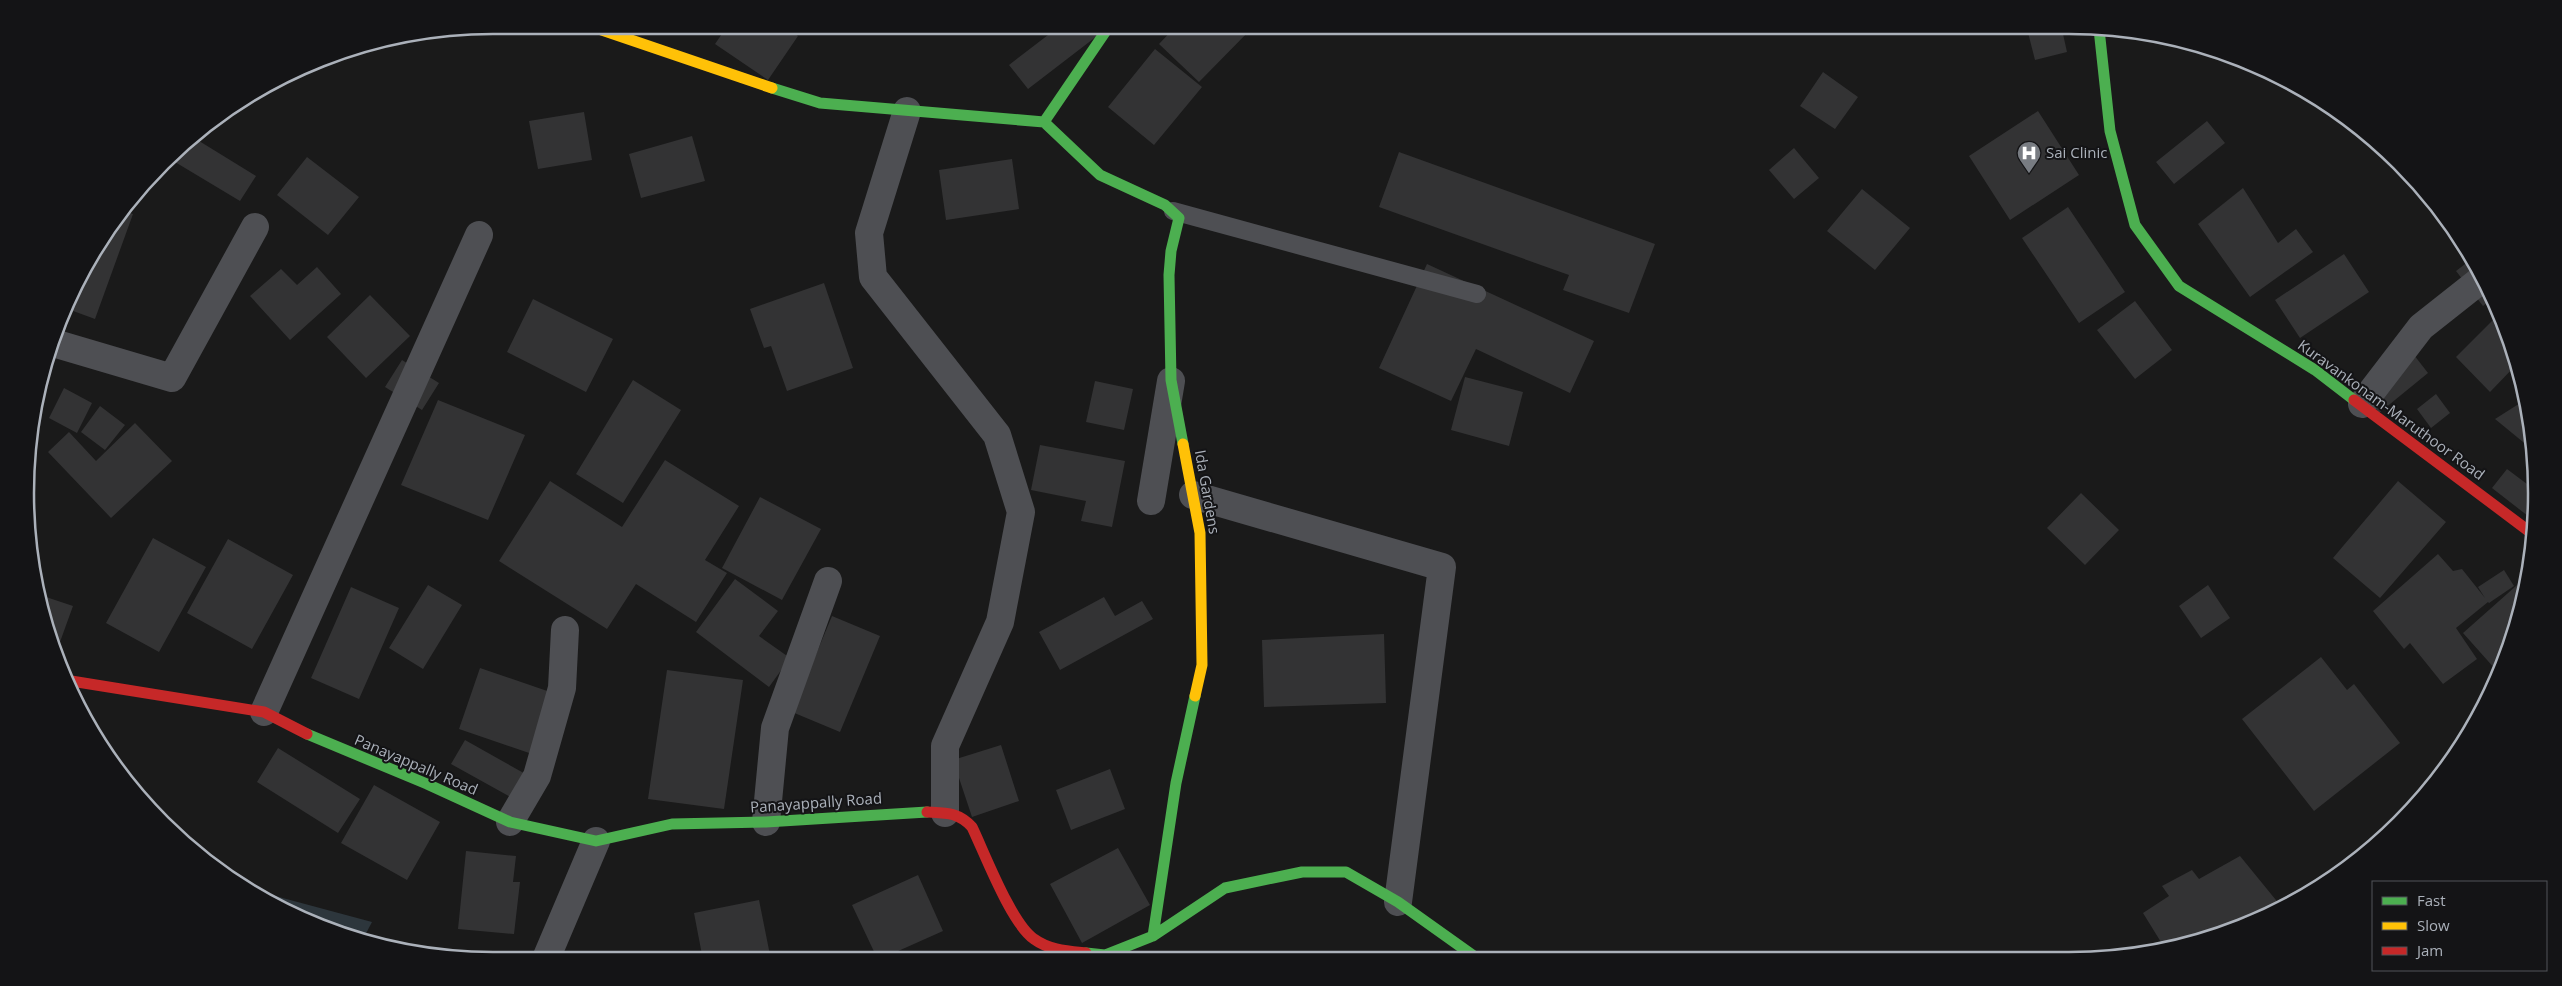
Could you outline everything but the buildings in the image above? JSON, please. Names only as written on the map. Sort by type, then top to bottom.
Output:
[{"type":"street","points":[[614,34],[820,103],[1044,122],[1100,176],[1173,211]]},
{"type":"street","points":[[1044,122],[1104,34]]},
{"type":"street","name":"Kuravankonam-Maruthoor Road","points":[[2100,35],[2110,131],[2135,225],[2178,286],[2315,370],[2526,529]]},
{"type":"street","points":[[907,111],[868,233],[873,277],[998,435],[1021,512],[1000,622],[946,746],[945,813]]},
{"type":"street","name":"Ida Gardens","points":[[1153,936],[1176,783],[1202,665],[1200,533],[1171,380],[1170,251],[1179,218],[1173,211]]},
{"type":"street","points":[[58,344],[172,378],[256,227]]},
{"type":"street","points":[[264,712],[479,235]]},
{"type":"street","points":[[2362,404],[2421,327],[2477,283]]},
{"type":"street","points":[[1150,501],[1171,380]]},
{"type":"street","points":[[1193,495],[1442,567],[1398,902]]},
{"type":"street","points":[[766,822],[775,728],[828,581]]},
{"type":"street","points":[[510,822],[537,776],[562,688],[565,630]]},
{"type":"street","name":"Panayappally Road","points":[[75,682],[264,712],[320,741],[426,784],[510,822],[596,841],[672,824],[766,822],[912,812],[954,813],[964,818],[972,827],[1018,922],[1032,938],[1044,945],[1062,951],[1073,952]]},
{"type":"street","points":[[549,952],[596,841]]},
{"type":"street","name":"Panayappally Road","points":[[1113,952],[1153,936],[1225,888],[1302,872],[1346,872],[1398,902],[1466,952]]},
{"type":"lane","points":[[1173,211],[1477,294]]},
{"type":"shaded area","points":[[269,894],[372,922],[365,934],[317,917]]},
{"type":"traffic: fast","points":[[772,88],[820,103],[1044,122],[1104,34]]},
{"type":"traffic: fast","points":[[2100,35],[2110,131],[2135,225],[2179,286],[2315,370],[2354,400]]},
{"type":"traffic: fast","points":[[1044,122],[1100,175],[1165,205],[1179,218],[1171,251],[1169,275],[1171,380],[1183,444]]},
{"type":"traffic: fast","points":[[1153,936],[1176,783],[1195,696]]},
{"type":"traffic: fast","points":[[307,734],[427,784],[510,822],[596,841],[672,824],[766,822],[927,812]]},
{"type":"traffic: fast","points":[[1113,952],[1153,936],[1225,888],[1302,872],[1346,872],[1398,902],[1468,952]]},
{"type":"traffic: slow","points":[[613,34],[772,88]]},
{"type":"traffic: slow","points":[[1183,444],[1200,533],[1202,665],[1195,696]]},
{"type":"traffic: jam","points":[[2354,400],[2526,529]]},
{"type":"traffic: jam","points":[[75,682],[264,712],[307,734]]},
{"type":"traffic: jam","points":[[927,812],[946,813],[962,818],[967,822],[972,827],[1008,904],[1025,931],[1040,943],[1052,948],[1076,952]]},
{"type":"place","name":"Sai Clinic","points":[[2029,174]]}]
